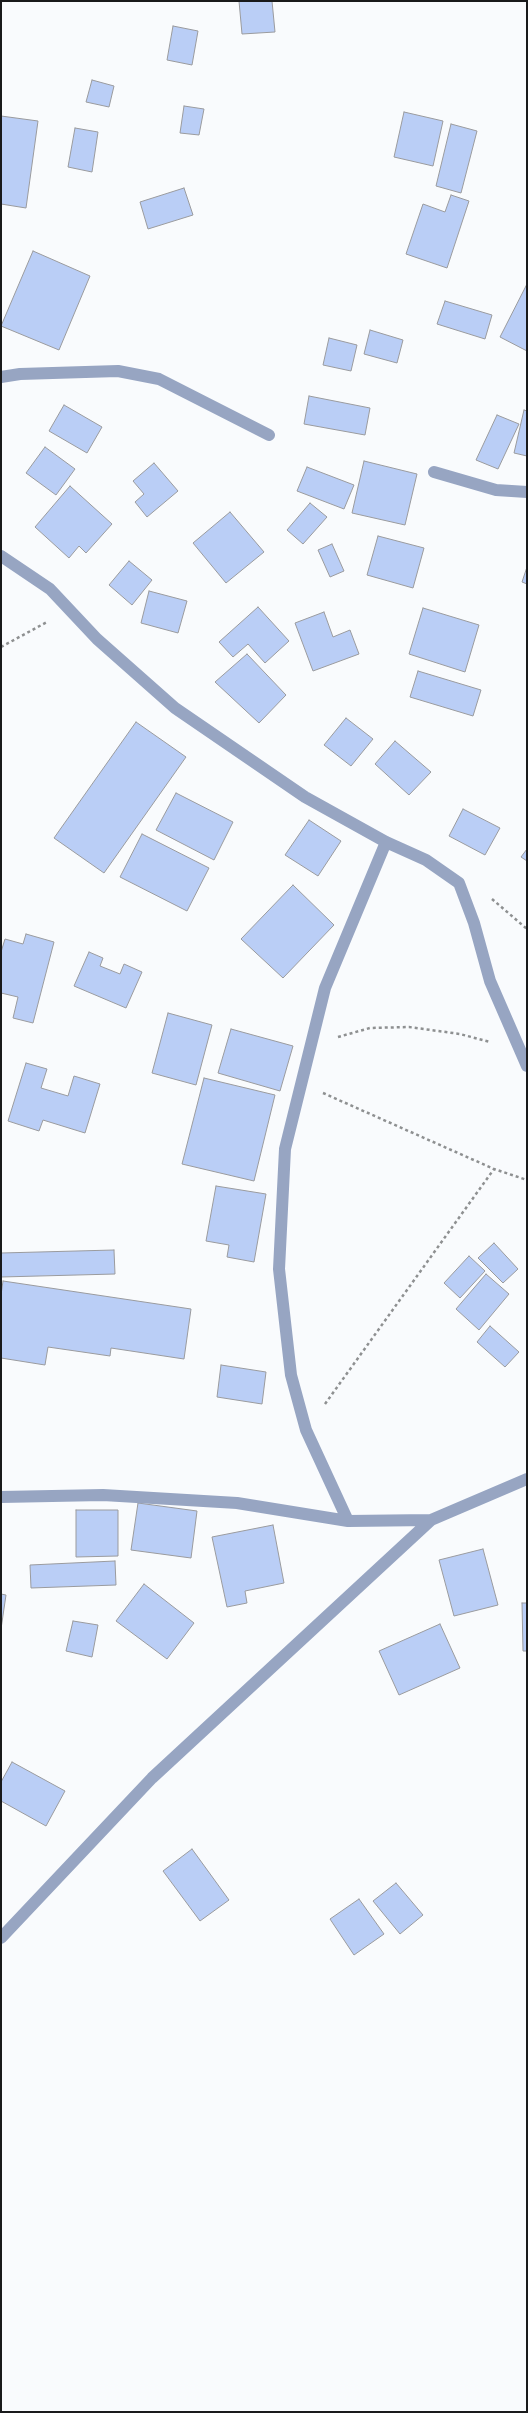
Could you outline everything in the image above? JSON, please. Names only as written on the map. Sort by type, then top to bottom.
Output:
[{"type":"street","points":[[1,377],[118,370],[158,379],[269,435]]},
{"type":"street","points":[[434,472],[496,490],[527,492]]},
{"type":"street","points":[[1,556],[50,589],[68,610],[97,639],[175,708],[305,797],[386,842],[426,860],[459,883],[474,923],[490,981],[527,1066]]},
{"type":"street","points":[[348,1521],[306,1430],[291,1375],[279,1269],[285,1149],[303,1084],[325,988],[386,842]]},
{"type":"street","points":[[2,1934],[152,1778],[431,1520],[527,1479]]},
{"type":"street","points":[[1,1497],[103,1496],[237,1503],[348,1521],[431,1520]]},
{"type":"path","points":[[1,648],[68,610]]},
{"type":"path","points":[[312,1045],[370,1028],[409,1027],[460,1034],[520,1050]]},
{"type":"path","points":[[303,1084],[494,1169],[527,1180]]},
{"type":"path","points":[[306,1430],[494,1169]]},
{"type":"building","points":[[239,1],[272,1],[275,32],[242,34]]},
{"type":"building","points":[[173,26],[198,31],[192,65],[167,60]]},
{"type":"building","points":[[92,80],[114,86],[109,107],[86,102]]},
{"type":"building","points":[[184,106],[204,109],[199,135],[180,133]]},
{"type":"building","points":[[404,112],[443,121],[433,166],[394,157]]},
{"type":"building","points":[[1,116],[38,121],[26,208],[1,204]]},
{"type":"building","points":[[451,124],[477,131],[461,193],[436,186]]},
{"type":"building","points":[[75,128],[98,132],[92,172],[68,167]]},
{"type":"building","points":[[184,188],[193,215],[148,229],[140,202]]},
{"type":"building","points":[[451,195],[469,201],[447,268],[406,254],[423,204],[445,212]]},
{"type":"building","points":[[33,251],[90,276],[59,350],[1,326]]},
{"type":"building","points":[[527,284],[527,351],[500,337]]},
{"type":"building","points":[[445,301],[492,315],[485,339],[437,324]]},
{"type":"building","points":[[370,330],[403,340],[397,363],[364,354]]},
{"type":"building","points":[[329,338],[357,345],[351,371],[323,365]]},
{"type":"building","points":[[309,396],[370,408],[365,435],[304,424]]},
{"type":"building","points":[[64,405],[102,427],[87,453],[49,431]]},
{"type":"building","points":[[524,410],[527,411],[527,456],[514,453]]},
{"type":"building","points":[[497,415],[519,424],[498,469],[476,460]]},
{"type":"building","points":[[45,447],[75,469],[56,495],[26,473]]},
{"type":"building","points":[[364,461],[417,474],[405,525],[352,513]]},
{"type":"building","points":[[154,463],[178,491],[147,517],[135,502],[144,494],[133,481]]},
{"type":"building","points":[[307,467],[354,485],[344,509],[297,491]]},
{"type":"building","points":[[70,486],[112,524],[86,553],[79,546],[69,558],[35,527]]},
{"type":"building","points":[[310,503],[327,517],[303,544],[287,530]]},
{"type":"building","points":[[230,512],[264,552],[226,583],[193,543]]},
{"type":"building","points":[[378,536],[424,548],[413,588],[367,575]]},
{"type":"building","points":[[332,544],[344,571],[330,577],[318,550]]},
{"type":"building","points":[[129,561],[152,580],[132,605],[109,585]]},
{"type":"building","points":[[527,567],[527,584],[522,582]]},
{"type":"building","points":[[149,591],[187,601],[178,633],[141,623]]},
{"type":"building","points":[[258,607],[289,641],[265,663],[248,644],[233,657],[219,642]]},
{"type":"building","points":[[423,608],[479,625],[465,672],[409,654]]},
{"type":"building","points":[[324,612],[333,637],[350,630],[359,654],[313,671],[295,623]]},
{"type":"building","points":[[247,654],[286,695],[259,723],[215,682]]},
{"type":"building","points":[[418,671],[481,690],[473,716],[410,697]]},
{"type":"building","points":[[346,718],[373,739],[351,766],[324,745]]},
{"type":"building","points":[[136,722],[186,757],[104,873],[54,838]]},
{"type":"building","points":[[395,741],[431,772],[409,795],[375,764]]},
{"type":"building","points":[[176,793],[233,822],[214,860],[156,830]]},
{"type":"building","points":[[463,809],[500,828],[485,855],[449,836]]},
{"type":"building","points":[[309,820],[341,841],[318,876],[285,855]]},
{"type":"building","points":[[142,834],[209,868],[187,911],[120,877]]},
{"type":"building","points":[[527,849],[527,861],[521,857]]},
{"type":"building","points":[[293,885],[334,925],[283,978],[241,939]]},
{"type":"building","points":[[26,934],[54,942],[33,1023],[13,1018],[18,997],[1,993],[1,952],[5,939],[23,944]]},
{"type":"building","points":[[89,952],[103,958],[100,966],[120,974],[124,964],[142,972],[126,1008],[74,986]]},
{"type":"building","points":[[168,1013],[212,1025],[196,1085],[152,1073]]},
{"type":"building","points":[[231,1029],[293,1046],[280,1091],[218,1073]]},
{"type":"building","points":[[26,1063],[47,1069],[41,1088],[68,1096],[74,1076],[100,1084],[85,1133],[43,1120],[39,1131],[8,1121]]},
{"type":"building","points":[[204,1078],[275,1095],[254,1181],[182,1164]]},
{"type":"building","points":[[216,1186],[266,1194],[254,1262],[227,1257],[229,1245],[206,1241]]},
{"type":"building","points":[[494,1243],[518,1269],[503,1283],[478,1258]]},
{"type":"building","points":[[114,1250],[115,1274],[1,1277],[1,1253]]},
{"type":"building","points":[[469,1256],[485,1271],[460,1298],[444,1283]]},
{"type":"building","points":[[486,1274],[509,1294],[479,1330],[456,1309]]},
{"type":"building","points":[[3,1281],[191,1309],[184,1359],[111,1348],[110,1356],[48,1347],[45,1365],[1,1358],[1,1295]]},
{"type":"building","points":[[490,1326],[519,1352],[505,1367],[477,1342]]},
{"type":"building","points":[[221,1365],[266,1372],[262,1404],[217,1397]]},
{"type":"building","points":[[138,1503],[197,1511],[191,1558],[131,1550]]},
{"type":"building","points":[[76,1510],[118,1510],[118,1556],[76,1557]]},
{"type":"building","points":[[273,1525],[284,1583],[245,1591],[247,1603],[227,1607],[212,1537]]},
{"type":"building","points":[[483,1549],[498,1605],[454,1616],[439,1560]]},
{"type":"building","points":[[115,1561],[116,1585],[31,1588],[30,1565]]},
{"type":"building","points":[[144,1584],[194,1623],[167,1659],[116,1621]]},
{"type":"building","points":[[1,1594],[6,1595],[1,1629]]},
{"type":"building","points":[[522,1603],[527,1603],[527,1651],[523,1651]]},
{"type":"building","points":[[73,1621],[98,1625],[92,1657],[66,1651]]},
{"type":"building","points":[[440,1624],[460,1668],[399,1695],[379,1651]]},
{"type":"building","points":[[12,1762],[65,1791],[46,1826],[1,1801],[1,1782]]},
{"type":"building","points":[[192,1849],[229,1900],[200,1921],[163,1871]]},
{"type":"building","points":[[396,1883],[423,1915],[400,1934],[373,1901]]},
{"type":"building","points":[[359,1899],[384,1934],[354,1955],[330,1919]]}]
